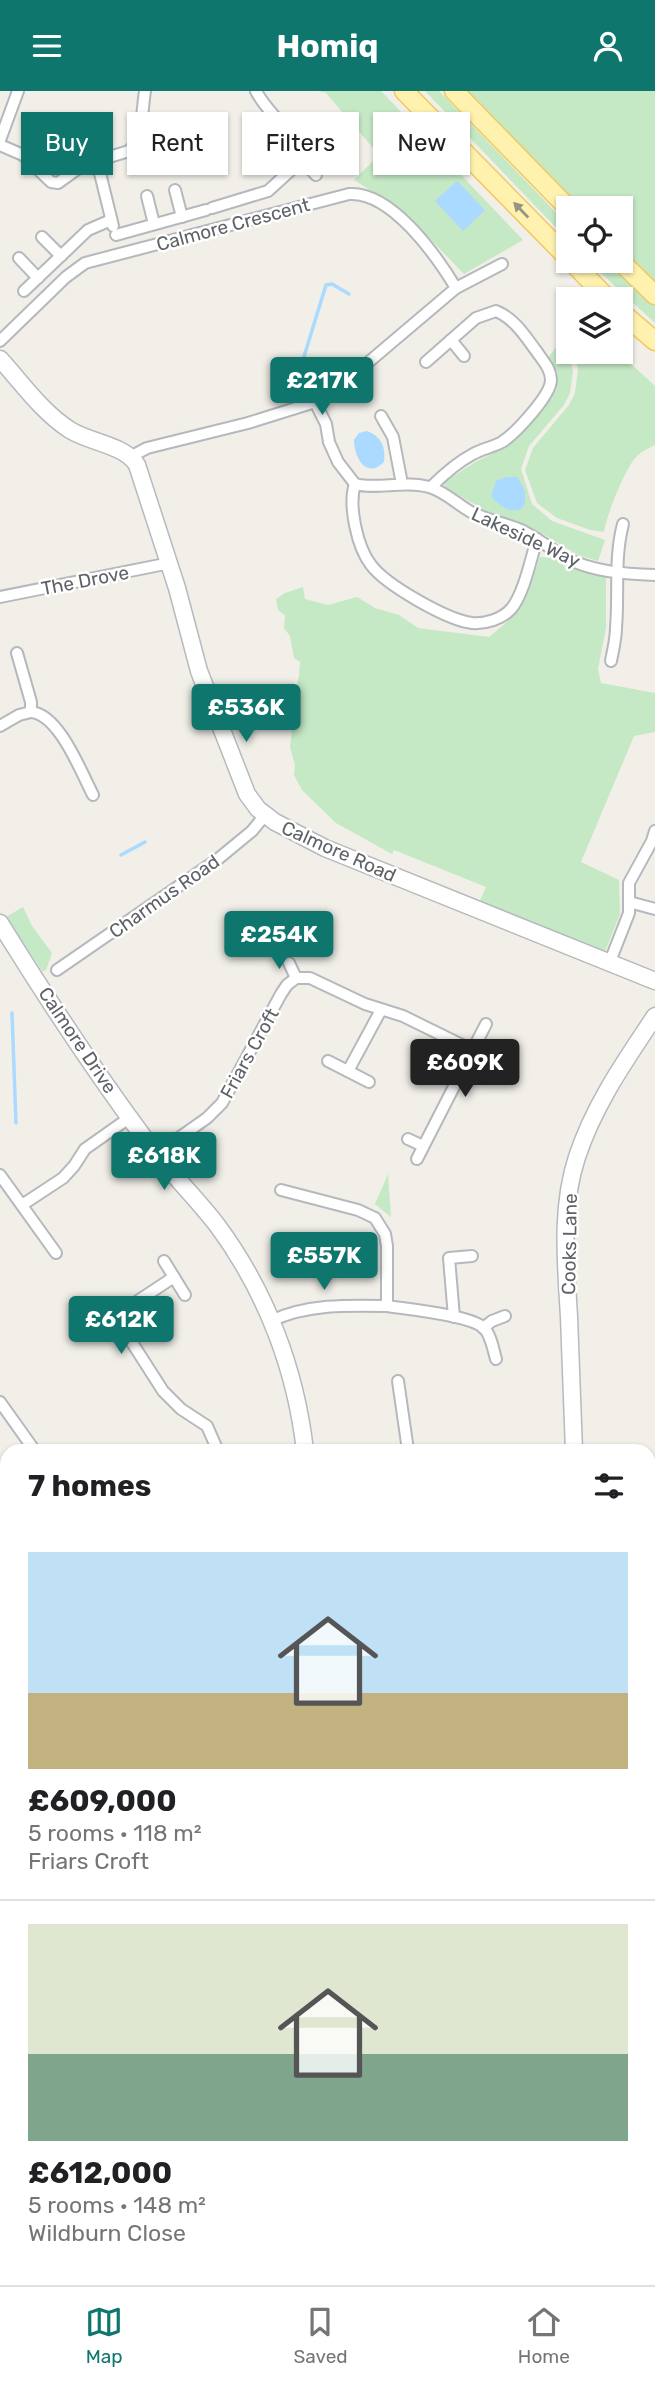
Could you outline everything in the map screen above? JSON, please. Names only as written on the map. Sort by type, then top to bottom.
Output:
[{"type":"main road","points":[[404,91],[556,246]]},
{"type":"main road","points":[[453,91],[556,196]]},
{"type":"main road","points":[[583,273],[596,287]]},
{"type":"main road","points":[[632,273],[655,295]]},
{"type":"main road","points":[[633,322],[655,341]]},
{"type":"street","points":[[18,91],[0,142],[21,154]]},
{"type":"street","points":[[113,156],[130,151],[135,144],[145,91]]},
{"type":"street","points":[[256,91],[270,112]]},
{"type":"street","points":[[44,175],[54,184],[66,175]]},
{"type":"street","points":[[100,175],[116,237],[268,191],[286,175]]},
{"type":"street","points":[[175,190],[182,217]]},
{"type":"street","name":"Calmore Crescent","points":[[0,341],[66,277],[85,263],[349,194],[359,193],[373,198],[396,215],[427,245],[456,288]]},
{"type":"street","points":[[147,196],[155,224]]},
{"type":"street","points":[[24,291],[88,230],[111,220]]},
{"type":"street","points":[[43,237],[61,256]]},
{"type":"street","points":[[19,258],[38,278]]},
{"type":"street","points":[[0,359],[38,402],[67,428],[87,439],[132,456],[147,448],[248,423],[315,402],[338,387],[456,288],[502,264]]},
{"type":"street","points":[[426,362],[476,319],[496,311],[508,316],[523,333],[550,369],[552,382],[547,394],[516,430],[502,442],[474,453],[447,470],[431,487]]},
{"type":"street","points":[[451,340],[464,356]]},
{"type":"street","points":[[315,402],[326,424],[328,442],[338,462],[355,484],[352,500],[359,542],[372,566],[385,580],[401,590],[469,623],[497,619],[510,610],[517,599],[537,539]]},
{"type":"street","points":[[381,416],[393,437],[402,484]]},
{"type":"street","name":"Calmore Road","points":[[132,456],[142,477],[170,563],[199,670],[213,710],[247,794],[265,815],[325,848],[655,981]]},
{"type":"street","name":"Lakeside Way","points":[[355,484],[431,487],[471,512],[517,529],[570,560],[617,573],[655,575]]},
{"type":"street","points":[[611,661],[616,629],[617,573],[622,524]]},
{"type":"street","name":"The Drove","points":[[0,597],[170,563]]},
{"type":"street","points":[[17,653],[31,712]]},
{"type":"street","points":[[0,726],[19,715],[31,712],[42,714],[58,730],[93,795]]},
{"type":"street","name":"Charmus Road","points":[[57,970],[218,859],[252,831],[265,815]]},
{"type":"street","points":[[609,964],[629,913],[629,883],[655,831]]},
{"type":"street","points":[[629,902],[655,909]]},
{"type":"street","name":"Calmore Drive","points":[[0,923],[6,944],[156,1154],[202,1206],[231,1245],[255,1285],[271,1321],[296,1395],[304,1444]]},
{"type":"street","points":[[289,963],[296,978],[310,978],[381,1010],[402,1016],[472,1050]]},
{"type":"street","name":"Friars Croft","points":[[156,1154],[207,1118],[222,1103],[281,995],[287,985],[296,978]]},
{"type":"street","points":[[348,1071],[381,1010]]},
{"type":"street","name":"Cooks Lane","points":[[574,1444],[567,1203],[580,1149],[598,1107],[655,1016]]},
{"type":"street","points":[[416,1159],[486,1024]]},
{"type":"street","points":[[328,1061],[369,1083]]},
{"type":"street","points":[[22,1205],[63,1178],[85,1149],[130,1118]]},
{"type":"street","points":[[408,1139],[423,1146]]},
{"type":"street","points":[[0,1175],[56,1253]]},
{"type":"street","points":[[281,1190],[358,1210],[375,1218],[385,1234],[387,1246],[387,1306]]},
{"type":"street","points":[[454,1317],[449,1258],[472,1256]]},
{"type":"street","points":[[164,1261],[185,1295]]},
{"type":"street","points":[[174,1277],[115,1316],[163,1391],[180,1409],[207,1426],[215,1444]]},
{"type":"street","points":[[271,1321],[294,1311],[325,1307],[387,1306],[454,1317],[484,1328],[496,1359]]},
{"type":"street","points":[[484,1328],[492,1321],[505,1316]]},
{"type":"street","points":[[398,1381],[405,1444]]},
{"type":"street","points":[[0,1402],[31,1444]]},
{"type":"green space","points":[[318,91],[381,91],[401,112],[373,112],[373,148],[359,132],[359,112],[342,112],[326,93]]},
{"type":"green space","points":[[425,91],[439,91],[459,112],[445,112]]},
{"type":"green space","points":[[467,91],[655,91],[655,281],[633,261],[633,196],[569,196]]},
{"type":"green space","points":[[470,123],[556,212],[556,227],[470,138]]},
{"type":"green space","points":[[373,161],[373,175],[461,175],[523,240],[464,274],[403,211],[354,180]]},
{"type":"green space","points":[[601,273],[617,273],[655,306],[655,323],[633,303],[633,287],[616,287]]},
{"type":"green space","points":[[556,347],[556,364],[571,364],[570,393],[564,405],[529,446],[521,469],[532,504],[552,521],[605,540],[598,561],[578,555],[543,534],[493,515],[445,487],[444,482],[479,460],[507,447],[556,390],[558,373],[548,358]]},
{"type":"green space","points":[[577,364],[631,364],[655,386],[655,445],[640,453],[632,463],[608,515],[604,532],[557,518],[537,503],[525,470],[533,448],[569,405],[575,393]]},
{"type":"green space","points":[[540,557],[553,558],[563,565],[606,577],[606,628],[598,669],[601,683],[655,693],[655,732],[634,736],[581,862],[619,880],[620,914],[604,954],[479,903],[486,887],[394,850],[392,854],[336,823],[302,790],[294,775],[289,714],[300,662],[294,658],[290,636],[284,628],[285,615],[278,610],[276,599],[303,587],[305,599],[328,605],[357,597],[375,608],[399,615],[418,628],[489,637],[510,619],[523,602]]},
{"type":"green space","points":[[23,907],[32,926],[52,953],[46,970],[42,971],[6,917]]},
{"type":"green space","points":[[388,1174],[391,1217],[375,1204]]},
{"type":"water","points":[[457,181],[485,210],[463,231],[435,201]]},
{"type":"water","points":[[367,431],[379,439],[384,452],[384,462],[372,469],[362,464],[356,453],[354,440],[359,433]]},
{"type":"water","points":[[517,477],[522,485],[525,495],[523,508],[505,508],[491,496],[496,481]]},
{"type":"waterway","points":[[291,399],[326,285],[332,284],[349,294]]},
{"type":"waterway","points":[[121,855],[145,842]]},
{"type":"waterway","points":[[12,1013],[16,1123]]}]
